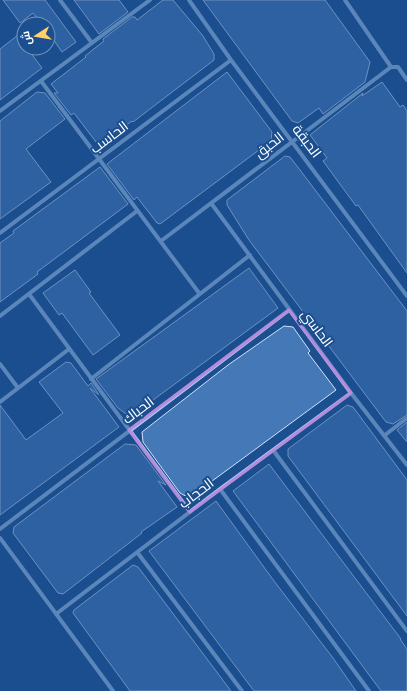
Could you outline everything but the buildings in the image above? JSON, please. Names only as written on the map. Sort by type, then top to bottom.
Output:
[{"type":"street","points":[[60,0],[92,43]]},
{"type":"street","points":[[0,111],[150,0]]},
{"type":"street","name":"الحبقة","points":[[189,0],[407,296]]},
{"type":"street","points":[[345,0],[391,67],[398,67],[407,80]]},
{"type":"street","name":"الحاسب","points":[[0,232],[232,60]]},
{"type":"street","name":"الحبق","points":[[161,241],[292,140],[391,67]]},
{"type":"street","points":[[40,81],[199,293]]},
{"type":"street","name":"الحاسي","points":[[211,203],[289,310],[407,465]]},
{"type":"street","points":[[0,316],[137,211]]},
{"type":"street","points":[[91,379],[199,293],[250,255]]},
{"type":"street","points":[[29,294],[190,512]]},
{"type":"street","name":"الحباك","points":[[0,529],[289,310]]},
{"type":"street","points":[[0,402],[69,349]]},
{"type":"street","points":[[0,364],[18,388]]},
{"type":"street","name":"الحجاب","points":[[56,614],[220,489],[351,392]]},
{"type":"street","points":[[385,435],[407,418]]},
{"type":"street","points":[[274,450],[407,631]]},
{"type":"street","points":[[220,489],[369,691]]},
{"type":"street","points":[[0,538],[113,691]]},
{"type":"street","points":[[137,552],[242,691]]},
{"type":"highlighted area","points":[[289,310],[351,393],[190,512],[129,430]]}]
